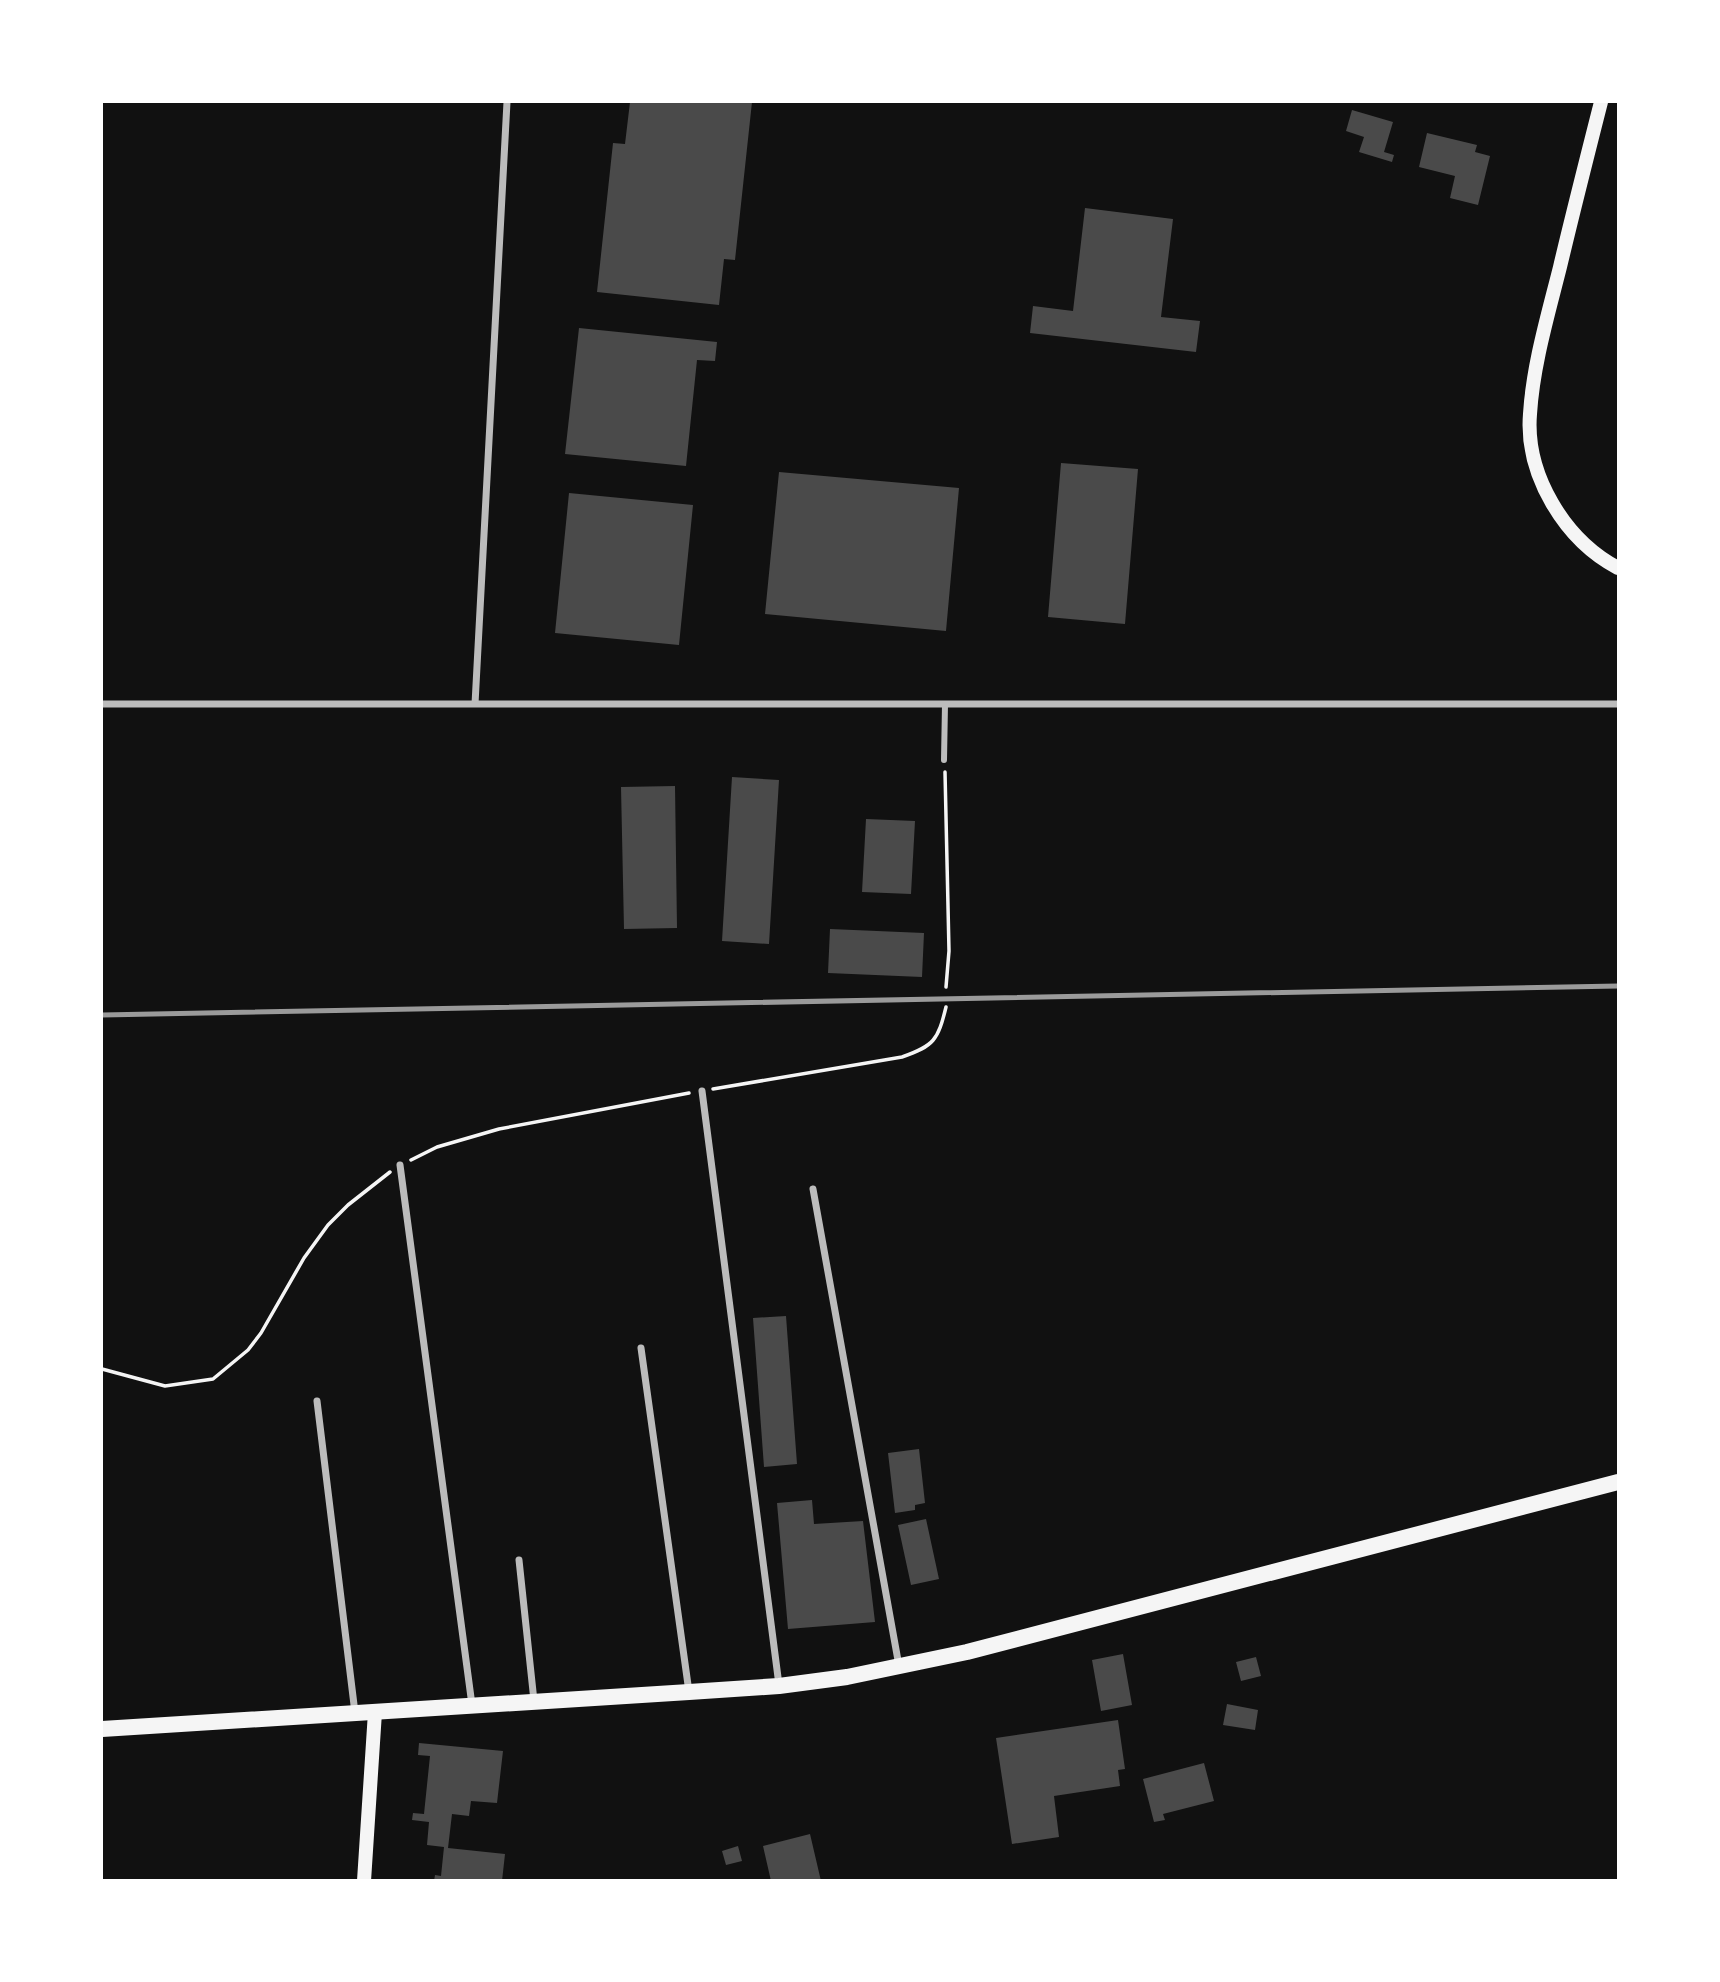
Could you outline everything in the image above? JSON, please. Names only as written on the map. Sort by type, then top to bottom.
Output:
[{"type":"main road","points":[[1601,102],[1548,315],[1529,416],[1533,451],[1541,481],[1559,515],[1580,539],[1619,568]]},
{"type":"main road","points":[[102,1729],[779,1686],[847,1677],[994,1645],[1619,1482]]},
{"type":"main road","points":[[364,1881],[375,1712]]},
{"type":"street","points":[[475,704],[507,102]]},
{"type":"street","points":[[102,704],[1619,704]]},
{"type":"street","points":[[944,760],[945,704]]},
{"type":"street","points":[[702,1091],[779,1686]]},
{"type":"street","points":[[400,1165],[472,1706]]},
{"type":"street","points":[[813,1189],[899,1667]]},
{"type":"street","points":[[641,1348],[689,1692]]},
{"type":"street","points":[[317,1401],[355,1713]]},
{"type":"street","points":[[519,1560],[535,1702]]},
{"type":"path","points":[[944,760],[948,951],[946,987]]},
{"type":"path","points":[[102,1369],[165,1387],[213,1379],[248,1350],[261,1333],[304,1258],[328,1225],[348,1205],[400,1165],[437,1147],[499,1129],[902,1057],[924,1049],[934,1041],[940,1031],[946,1007]]},
{"type":"building","points":[[630,102],[752,102],[735,260],[724,259],[719,305],[597,292],[613,143],[625,144]]},
{"type":"building","points":[[1352,110],[1393,122],[1384,152],[1394,155],[1392,162],[1359,152],[1364,137],[1346,131]]},
{"type":"building","points":[[1427,133],[1477,145],[1475,152],[1490,156],[1478,205],[1450,198],[1455,176],[1419,167]]},
{"type":"building","points":[[1085,208],[1173,219],[1161,317],[1200,321],[1196,352],[1030,333],[1033,306],[1073,311]]},
{"type":"building","points":[[579,328],[717,342],[715,361],[697,360],[686,466],[565,454]]},
{"type":"building","points":[[1061,463],[1138,469],[1125,624],[1048,617]]},
{"type":"building","points":[[779,472],[959,488],[946,631],[765,614]]},
{"type":"building","points":[[569,493],[693,505],[679,645],[555,633]]},
{"type":"building","points":[[732,777],[779,780],[769,944],[722,941]]},
{"type":"building","points":[[675,786],[677,928],[624,929],[621,787]]},
{"type":"building","points":[[866,819],[915,821],[911,894],[862,892]]},
{"type":"building","points":[[830,929],[924,933],[922,977],[828,973]]},
{"type":"building","points":[[786,1316],[797,1464],[764,1467],[753,1318]]},
{"type":"building","points":[[919,1449],[925,1503],[915,1505],[915,1510],[895,1513],[888,1453]]},
{"type":"building","points":[[812,1500],[814,1524],[863,1521],[875,1622],[788,1629],[777,1503]]},
{"type":"building","points":[[926,1519],[939,1579],[911,1585],[898,1525]]},
{"type":"building","points":[[1123,1654],[1132,1705],[1101,1711],[1092,1660]]},
{"type":"building","points":[[1256,1657],[1261,1676],[1241,1681],[1236,1662]]},
{"type":"building","points":[[1227,1704],[1258,1710],[1255,1730],[1223,1725]]},
{"type":"building","points":[[1118,1720],[1125,1769],[1118,1770],[1120,1786],[1054,1796],[1059,1837],[1012,1844],[996,1738]]},
{"type":"building","points":[[419,1743],[503,1751],[497,1803],[471,1801],[469,1816],[452,1814],[448,1848],[505,1854],[502,1881],[434,1881],[435,1875],[441,1876],[444,1847],[427,1845],[429,1822],[412,1820],[413,1813],[424,1814],[430,1756],[418,1755]]},
{"type":"building","points":[[1204,1763],[1214,1801],[1163,1814],[1165,1820],[1154,1822],[1143,1779]]},
{"type":"building","points":[[810,1834],[821,1881],[771,1881],[763,1846]]},
{"type":"building","points":[[738,1846],[742,1861],[726,1865],[722,1851]]},
{"type":"railway","points":[[102,1015],[1618,986]]}]
